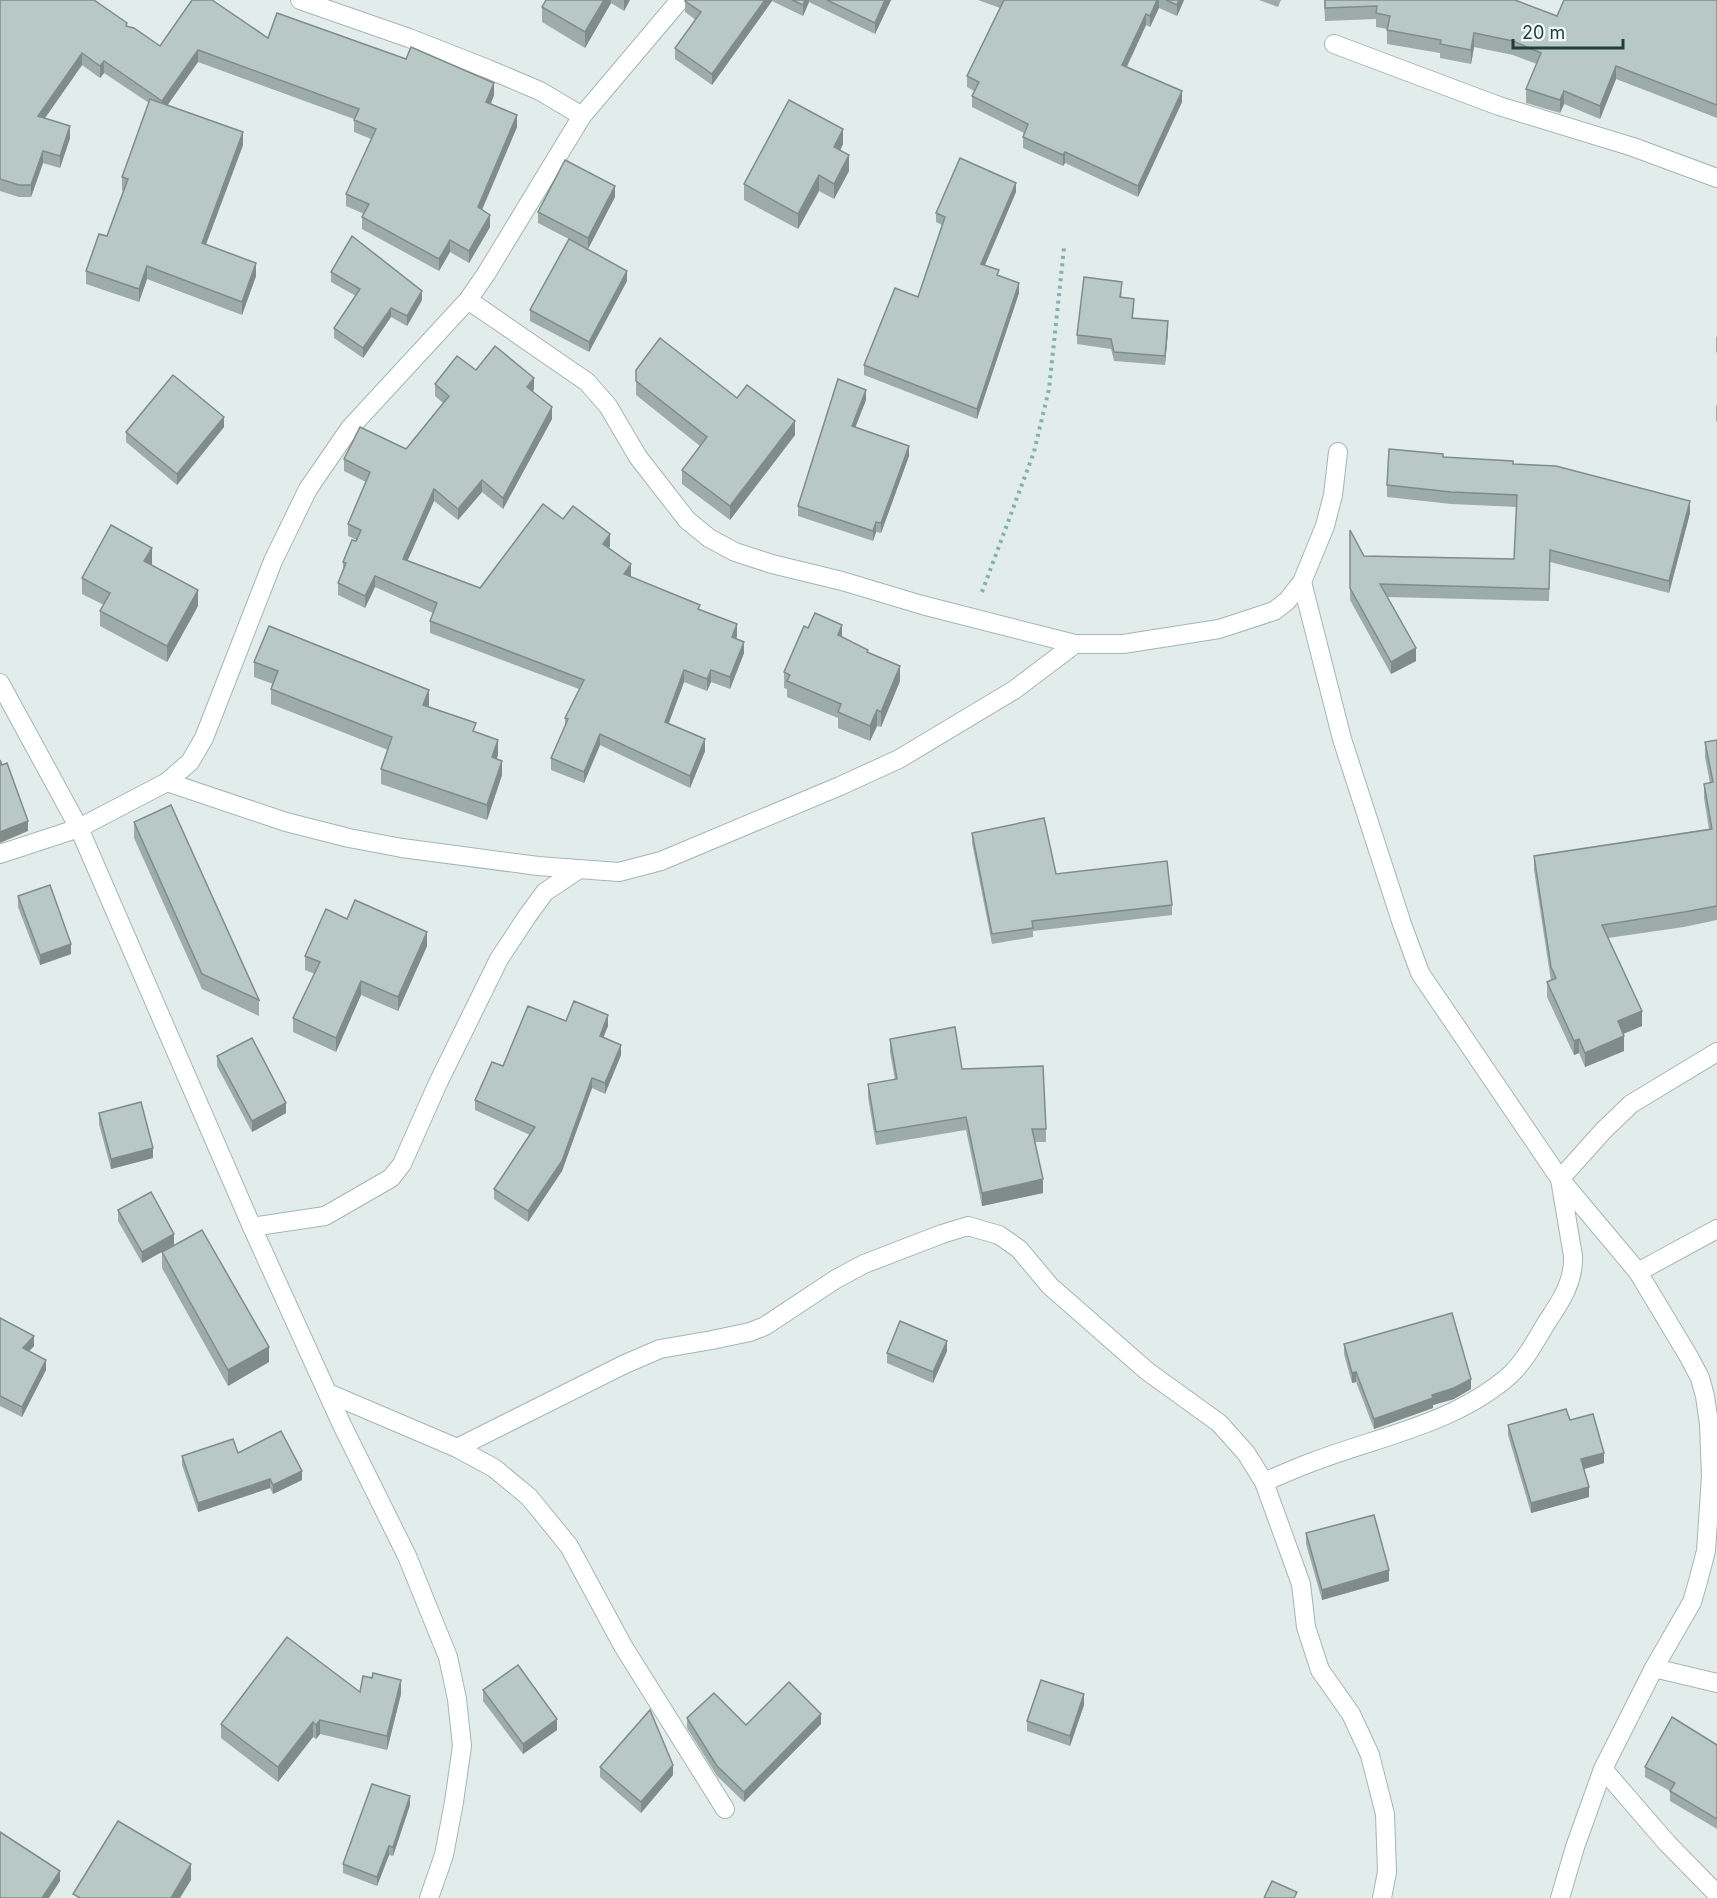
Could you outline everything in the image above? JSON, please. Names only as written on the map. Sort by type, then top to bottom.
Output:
[{"type":"street","points":[[300,0],[409,38],[488,69],[540,91],[582,116]]},
{"type":"street","points":[[0,854],[80,828],[167,782],[190,762],[204,738],[273,561],[308,489],[350,428],[468,300],[582,116],[680,0]]},
{"type":"street","points":[[1334,44],[1499,106],[1633,147],[1717,178]]},
{"type":"street","points":[[468,300],[586,382],[608,406],[638,457],[687,520],[709,538],[735,552],[763,561],[1075,644],[1123,644],[1219,629],[1274,611],[1287,601],[1302,582],[1325,526],[1333,495],[1338,452]]},
{"type":"street","points":[[1302,582],[1342,740],[1401,924],[1420,973],[1560,1179],[1638,1272],[1700,1378],[1709,1424],[1711,1476],[1706,1551],[1697,1585],[1692,1602],[1654,1668],[1603,1769],[1575,1847],[1560,1898]]},
{"type":"street","points":[[167,782],[286,822],[349,838],[402,848],[578,870],[619,872],[661,861],[840,786],[898,759],[1014,690],[1075,644]]},
{"type":"street","points":[[0,683],[80,828],[252,1227],[406,1556],[448,1657],[457,1700],[462,1746],[444,1855],[429,1898]]},
{"type":"street","points":[[252,1227],[325,1216],[391,1178],[402,1164],[438,1083],[499,958],[545,892],[578,870]]},
{"type":"street","points":[[1560,1179],[1631,1104],[1717,1052]]},
{"type":"street","points":[[1264,1482],[1315,1461],[1424,1425],[1480,1396],[1511,1374],[1530,1349],[1570,1284],[1574,1268],[1573,1256],[1560,1179]]},
{"type":"street","points":[[457,1448],[625,1364],[660,1349],[758,1329],[836,1279],[864,1264],[968,1226],[999,1235],[1020,1248],[1050,1286],[1147,1371],[1218,1423],[1246,1453],[1264,1482],[1301,1584],[1306,1627],[1320,1670],[1351,1714],[1370,1755],[1385,1814],[1387,1872],[1382,1898]]},
{"type":"street","points":[[1638,1272],[1717,1229]]},
{"type":"street","points":[[328,1393],[457,1448],[494,1468],[529,1497],[569,1546],[623,1646],[724,1809]]},
{"type":"street","points":[[1654,1668],[1717,1683]]},
{"type":"street","points":[[1603,1769],[1667,1843],[1717,1894]]},
{"type":"path","points":[[972,618],[1034,452],[1049,389],[1064,248]]},
{"type":"building","points":[[0,0],[94,0],[127,23],[126,26],[134,28],[160,46],[192,0],[212,0],[268,38],[277,13],[406,59],[411,47],[494,83],[486,102],[517,115],[478,207],[490,215],[469,251],[450,240],[439,259],[362,217],[369,204],[346,194],[376,129],[354,120],[359,109],[198,50],[162,101],[104,61],[100,66],[82,53],[38,116],[70,126],[60,156],[43,151],[31,185],[19,185],[0,179]]},
{"type":"building","points":[[546,0],[604,0],[585,32],[542,7]]},
{"type":"building","points":[[685,0],[765,0],[712,74],[675,48],[701,12]]},
{"type":"building","points":[[792,0],[805,0],[803,5]]},
{"type":"building","points":[[827,0],[885,0],[875,23]]},
{"type":"building","points":[[1004,0],[1157,0],[1150,16],[1146,14],[1122,65],[1182,91],[1138,186],[1065,152],[1063,155],[1023,137],[1028,124],[972,96],[979,82],[967,76]]},
{"type":"building","points":[[1166,0],[1179,0],[1177,5]]},
{"type":"building","points":[[1325,0],[1515,0],[1557,16],[1564,0],[1717,0],[1717,105],[1616,66],[1600,106],[1564,91],[1560,100],[1526,89],[1541,53],[1513,41],[1474,33],[1471,50],[1440,44],[1441,40],[1387,30],[1390,16],[1376,13],[1377,6],[1325,8]]},
{"type":"building","points":[[150,99],[243,132],[202,243],[256,263],[242,302],[147,266],[139,289],[86,271],[99,234],[107,236],[128,179],[122,177]]},
{"type":"building","points":[[789,100],[843,129],[834,147],[849,155],[834,184],[819,175],[798,214],[744,184]]},
{"type":"building","points":[[960,158],[1016,183],[981,264],[999,270],[997,275],[1019,283],[977,409],[864,365],[895,288],[918,297],[945,217],[936,213]]},
{"type":"building","points":[[565,160],[615,186],[588,238],[538,212]]},
{"type":"building","points":[[352,236],[422,291],[407,316],[391,308],[363,348],[334,328],[360,289],[331,272]]},
{"type":"building","points":[[569,239],[627,271],[589,342],[530,310]]},
{"type":"building","points":[[1084,277],[1122,282],[1120,297],[1134,299],[1132,318],[1168,321],[1165,356],[1114,352],[1111,339],[1077,335]]},
{"type":"building","points":[[660,338],[737,398],[747,385],[795,421],[730,506],[682,470],[707,437],[636,381],[636,370]]},
{"type":"building","points":[[495,346],[534,378],[527,387],[552,407],[503,498],[482,480],[458,509],[434,489],[403,559],[480,588],[543,504],[563,519],[573,506],[610,534],[603,544],[631,564],[624,574],[700,605],[698,609],[737,624],[732,637],[744,642],[730,677],[711,670],[707,679],[684,670],[665,722],[705,739],[690,776],[600,734],[584,772],[551,758],[568,719],[565,718],[584,680],[430,621],[437,603],[375,576],[365,596],[338,583],[352,540],[356,541],[361,530],[348,524],[370,472],[344,459],[360,427],[406,449],[449,396],[435,384],[457,356],[476,370]]},
{"type":"building","points":[[173,375],[224,417],[177,474],[126,432]]},
{"type":"building","points":[[838,379],[866,390],[852,426],[909,446],[881,523],[876,522],[873,531],[798,506]]},
{"type":"building","points":[[1389,449],[1443,454],[1443,457],[1556,466],[1690,501],[1669,581],[1550,550],[1549,589],[1380,584],[1416,648],[1391,662],[1350,588],[1350,530],[1364,556],[1514,559],[1517,495],[1451,492],[1387,485]]},
{"type":"building","points":[[111,525],[152,548],[144,561],[198,590],[167,646],[100,611],[110,593],[82,578]]},
{"type":"building","points":[[815,613],[842,625],[838,635],[868,650],[867,652],[900,666],[881,712],[877,710],[870,726],[838,712],[841,704],[787,681],[790,675],[784,672],[804,626],[808,628]]},
{"type":"building","points":[[269,626],[429,690],[423,705],[476,723],[473,731],[498,740],[492,757],[502,761],[487,805],[381,769],[392,737],[271,689],[278,671],[254,662]]},
{"type":"building","points":[[1717,740],[1717,906],[1602,925],[1642,1011],[1618,1021],[1624,1036],[1585,1053],[1579,1039],[1574,1041],[1547,982],[1556,978],[1551,967],[1534,856],[1712,829],[1704,784],[1713,782],[1705,742]]},
{"type":"building","points":[[0,760],[2,765],[7,763],[28,821],[0,832]]},
{"type":"building","points":[[171,805],[259,1000],[202,974],[134,822]]},
{"type":"building","points":[[1044,818],[1056,874],[1167,861],[1172,905],[1032,921],[1033,928],[992,934],[972,833]]},
{"type":"building","points":[[50,885],[71,944],[40,955],[18,896]]},
{"type":"building","points":[[355,900],[427,932],[398,997],[361,981],[336,1038],[293,1018],[320,962],[305,956],[326,909],[347,919]]},
{"type":"building","points":[[574,1001],[608,1015],[600,1036],[621,1045],[605,1083],[592,1078],[562,1161],[528,1211],[494,1189],[535,1127],[475,1100],[492,1062],[503,1066],[528,1006],[566,1021]]},
{"type":"building","points":[[955,1027],[962,1069],[1043,1066],[1046,1129],[1032,1129],[1043,1179],[982,1193],[966,1117],[876,1132],[868,1084],[897,1079],[890,1039]]},
{"type":"building","points":[[252,1038],[286,1103],[252,1121],[217,1056]]},
{"type":"building","points":[[141,1102],[153,1148],[111,1159],[99,1113]]},
{"type":"building","points":[[151,1192],[174,1234],[142,1252],[118,1210]]},
{"type":"building","points":[[202,1230],[269,1347],[228,1370],[162,1252]]},
{"type":"building","points":[[1452,1313],[1471,1379],[1454,1388],[1432,1395],[1433,1398],[1374,1419],[1356,1372],[1352,1373],[1344,1344]]},
{"type":"building","points":[[0,1318],[34,1336],[23,1348],[46,1360],[22,1407],[0,1396]]},
{"type":"building","points":[[900,1321],[947,1341],[933,1372],[887,1353]]},
{"type":"building","points":[[1566,1409],[1570,1420],[1593,1414],[1604,1453],[1581,1459],[1589,1487],[1531,1503],[1508,1425]]},
{"type":"building","points":[[281,1431],[302,1471],[273,1485],[270,1479],[198,1503],[182,1456],[233,1439],[238,1453]]},
{"type":"building","points":[[1374,1515],[1389,1570],[1322,1590],[1306,1533]]},
{"type":"building","points":[[287,1637],[360,1692],[363,1676],[372,1678],[373,1673],[401,1680],[387,1736],[320,1720],[316,1725],[313,1722],[278,1767],[221,1724]]},
{"type":"building","points":[[518,1665],[557,1719],[523,1744],[483,1690]]},
{"type":"building","points":[[1041,1680],[1084,1694],[1070,1736],[1027,1721]]},
{"type":"building","points":[[789,1682],[821,1714],[744,1792],[717,1766],[687,1718],[714,1693],[746,1725]]},
{"type":"building","points":[[650,1710],[673,1765],[641,1802],[600,1767]]},
{"type":"building","points":[[1672,1717],[1717,1745],[1717,1819],[1670,1791],[1675,1783],[1645,1767]]},
{"type":"building","points":[[372,1784],[410,1796],[393,1847],[389,1846],[377,1877],[343,1864]]},
{"type":"building","points":[[118,1821],[191,1864],[171,1898],[80,1898],[73,1894]]},
{"type":"building","points":[[0,1832],[60,1871],[42,1898],[0,1898]]},
{"type":"building","points":[[1272,1881],[1297,1892],[1294,1898],[1264,1898]]}]
